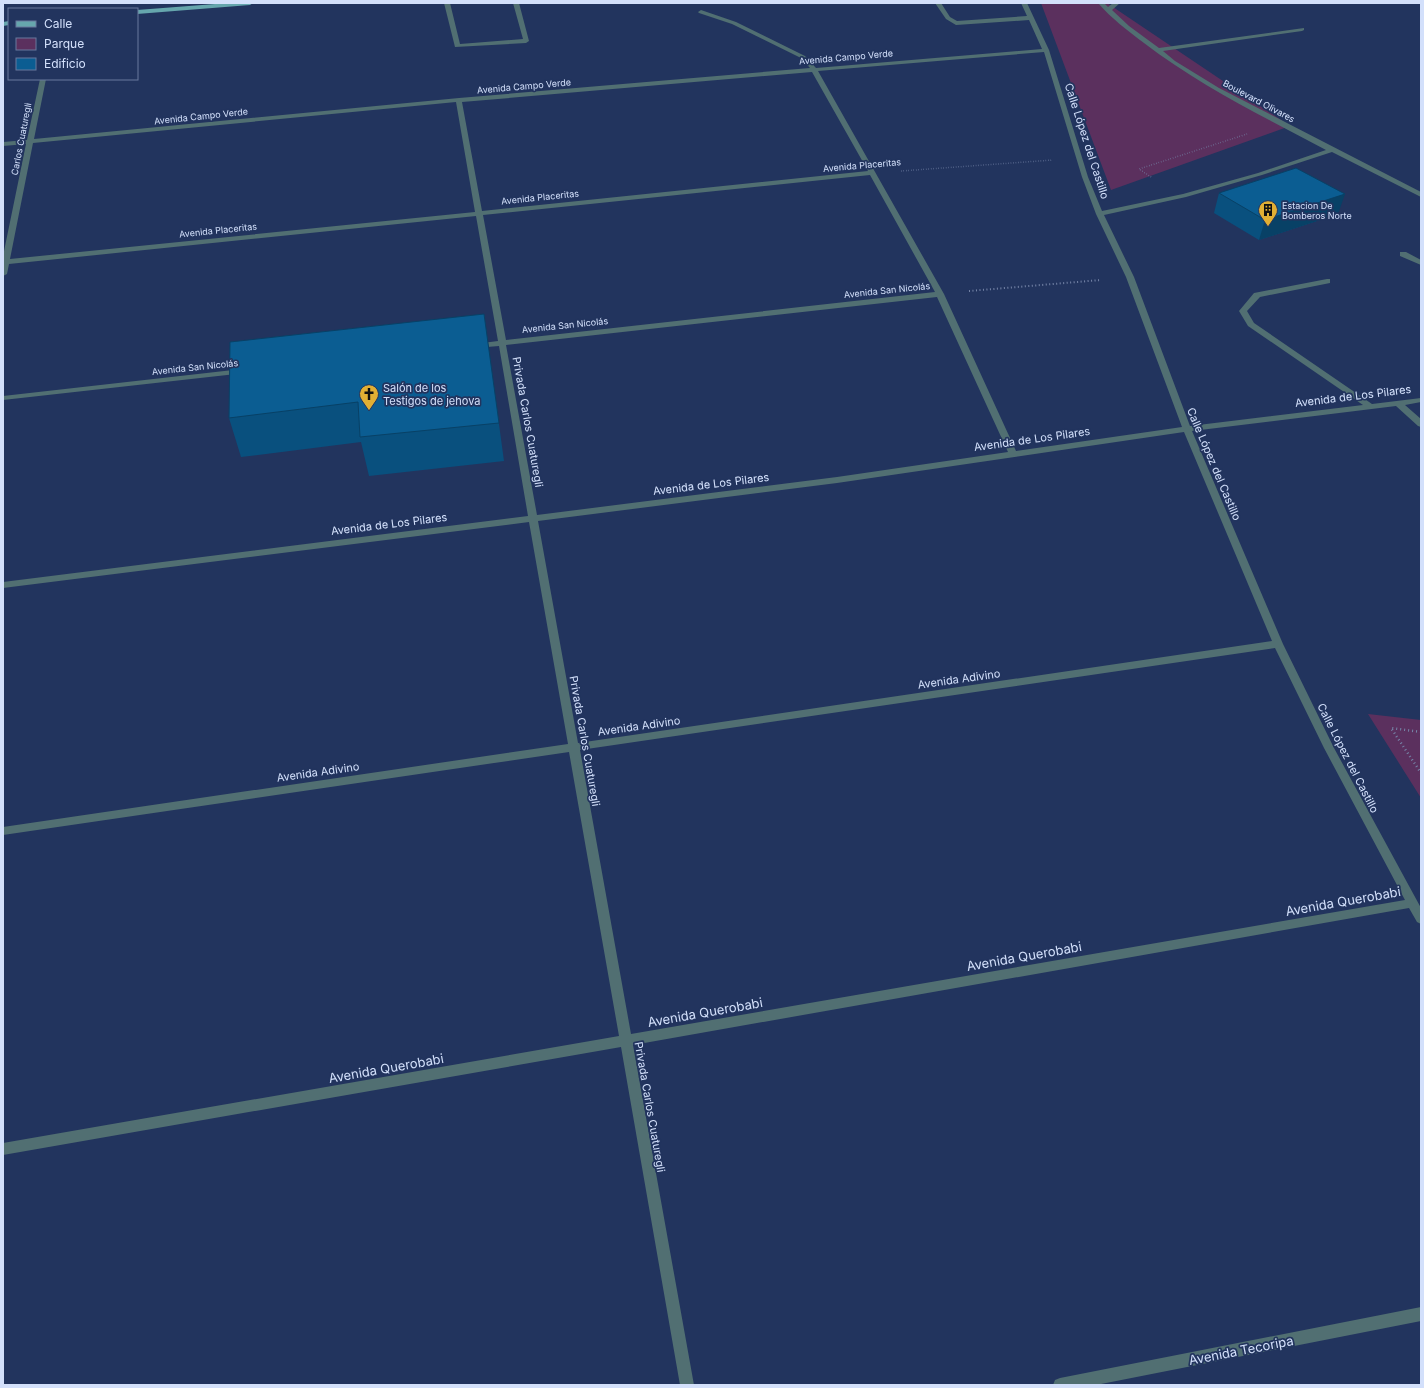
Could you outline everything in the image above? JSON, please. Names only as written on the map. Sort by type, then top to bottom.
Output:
[{"type":"main road","points":[[138,12],[250,3]]},
{"type":"street","points":[[447,3],[457,46],[526,40],[516,3]]},
{"type":"street","points":[[938,3],[948,18],[956,23],[1031,18]]},
{"type":"street","name":"Calle López del Castillo","points":[[1024,3],[1046,50],[1080,158],[1100,214],[1130,277],[1187,429],[1278,644],[1329,748],[1421,919]]},
{"type":"street","name":"Boulevard Olivares","points":[[1101,3],[1127,27],[1173,62],[1217,89],[1421,195]]},
{"type":"street","points":[[1108,10],[1117,3]]},
{"type":"street","points":[[701,12],[734,23],[803,57],[814,69],[940,294],[1013,454]]},
{"type":"street","points":[[1158,50],[1302,29]]},
{"type":"street","name":"Avenida Campo Verde","points":[[3,144],[459,100],[1046,50]]},
{"type":"street","name":"Carlos Cuaturegli","points":[[3,274],[4,262],[43,80]]},
{"type":"street","name":"Privada Carlos Cuaturegli","points":[[459,100],[478,214],[688,1385]]},
{"type":"street","points":[[1100,214],[1191,194],[1332,150]]},
{"type":"street","name":"Avenida Placeritas","points":[[4,262],[872,173]]},
{"type":"street","points":[[1403,254],[1421,264]]},
{"type":"street","points":[[1327,281],[1257,295],[1243,311],[1251,324],[1370,406]]},
{"type":"street","name":"Avenida San Nicolás","points":[[470,346],[940,294]]},
{"type":"street","name":"Avenida San Nicolás","points":[[3,398],[254,370]]},
{"type":"street","name":"Avenida de Los Pilares","points":[[3,585],[837,480],[1187,429],[1421,400]]},
{"type":"street","points":[[1397,402],[1421,424]]},
{"type":"street","name":"Avenida Adivino","points":[[3,831],[1278,644]]},
{"type":"street","name":"Avenida Querobabi","points":[[3,1149],[1412,903]]},
{"type":"street","name":"Avenida Tecoripa","points":[[1060,1385],[1421,1314]]},
{"type":"path","points":[[1156,180],[1139,169],[1252,133]]},
{"type":"path","name":"Avenida Placeritas","points":[[872,173],[1080,158]]},
{"type":"path","name":"Avenida San Nicolás","points":[[940,294],[1130,277]]},
{"type":"path","points":[[1421,732],[1392,728],[1421,773]]},
{"type":"green space","points":[[1041,3],[1107,3],[1290,126],[1111,190]]},
{"type":"green space","points":[[1368,714],[1421,720],[1421,798]]},
{"type":"building","points":[[1296,168],[1345,194],[1265,220],[1219,193]]},
{"type":"building","points":[[484,314],[499,423],[360,437],[358,402],[229,418],[230,342]]},
{"type":"place","name":"Estacion De Bomberos Norte","points":[[1268,227]]},
{"type":"place","name":"Salón de los Testigos de jehova","points":[[369,411]]}]
